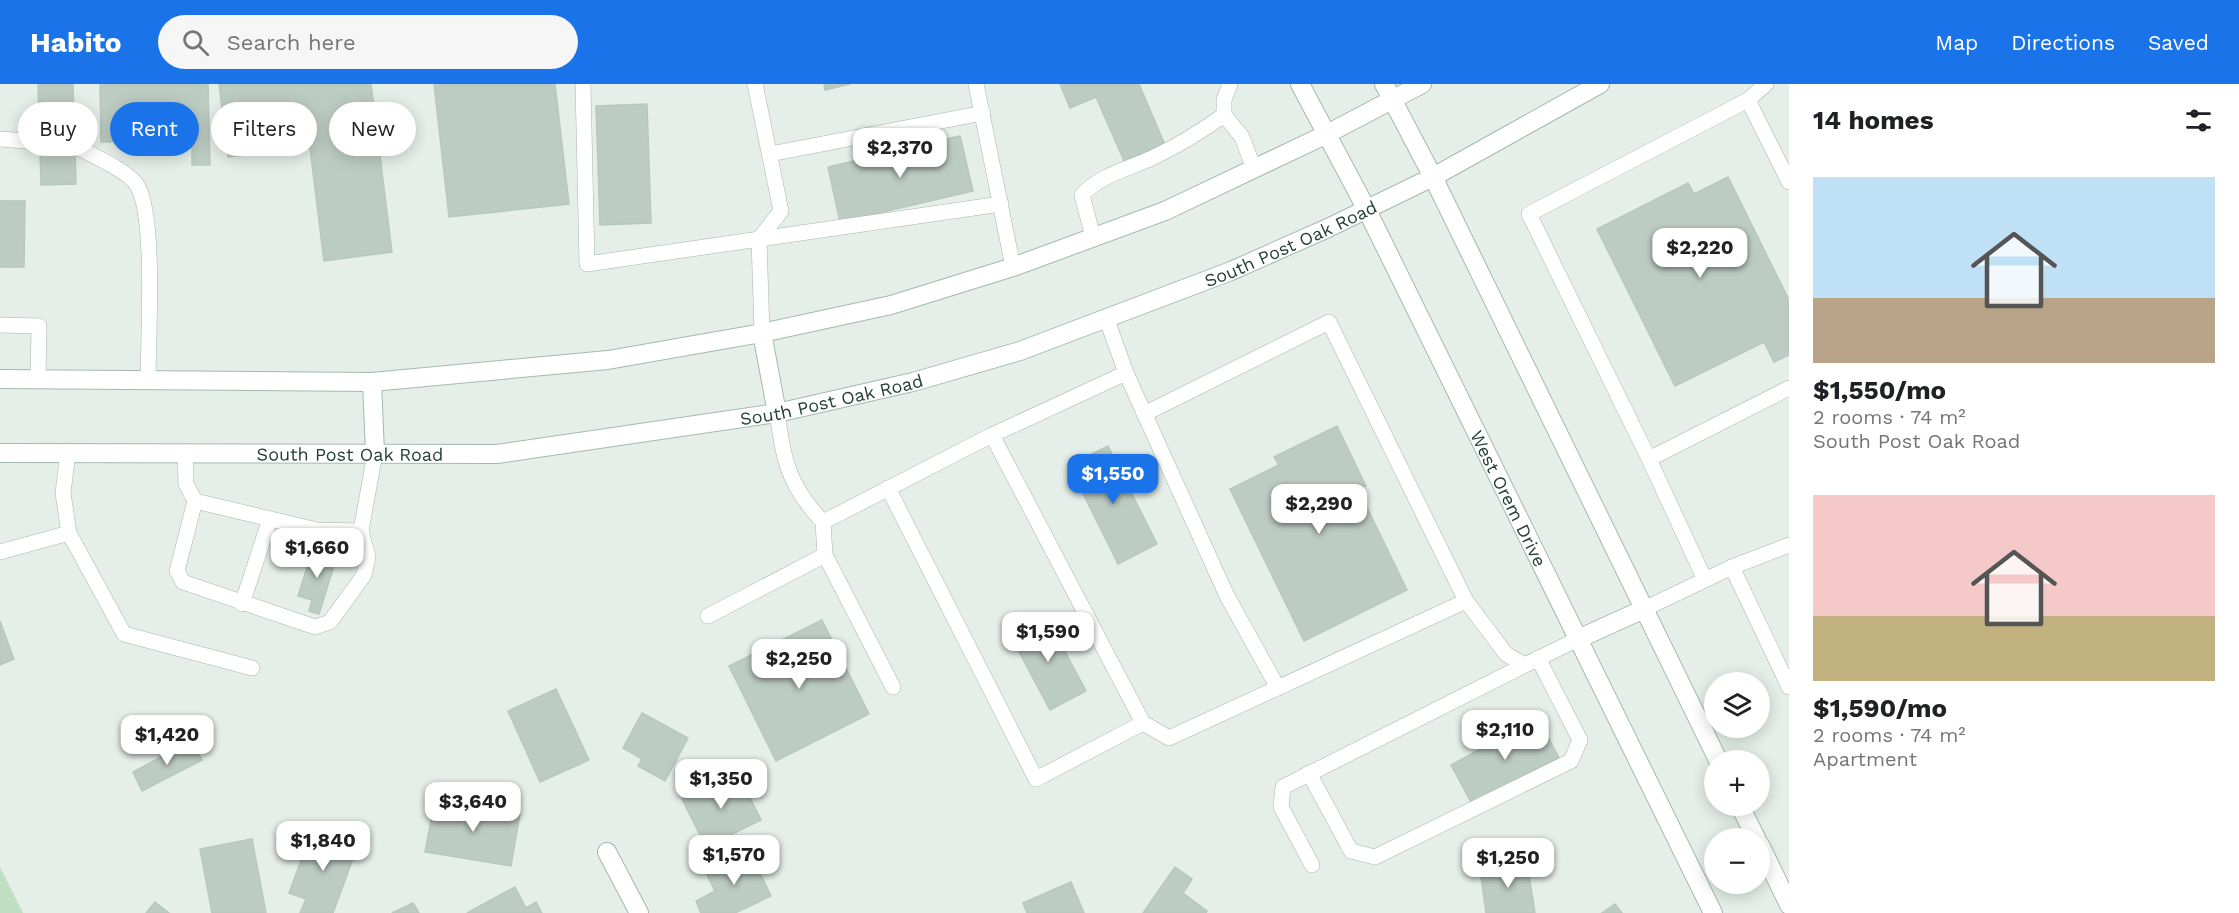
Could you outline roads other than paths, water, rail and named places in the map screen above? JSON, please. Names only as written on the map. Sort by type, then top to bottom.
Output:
[{"type":"main road","name":"West Orem Drive","points":[[1300,84],[1367,210],[1713,913]]},
{"type":"main road","points":[[0,379],[372,382],[608,360],[762,333],[891,305],[1013,267],[1165,211],[1327,134],[1388,92],[1422,84]]},
{"type":"main road","name":"South Post Oak Road","points":[[0,453],[497,454],[777,413],[923,379],[1020,351],[1107,320],[1231,271],[1367,210],[1433,177],[1600,84]]},
{"type":"main road","points":[[1388,92],[1433,177],[1713,750]]},
{"type":"main road","points":[[762,333],[777,413]]},
{"type":"main road","points":[[372,382],[375,453]]},
{"type":"main road","points":[[1578,639],[1644,609]]},
{"type":"main road","points":[[607,852],[639,913]]},
{"type":"main road","points":[[1770,866],[1789,905]]},
{"type":"lane","points":[[583,84],[587,264],[1001,204]]},
{"type":"lane","points":[[755,84],[781,211],[759,239],[762,333]]},
{"type":"lane","points":[[976,84],[1013,267]]},
{"type":"lane","points":[[1230,84],[1224,100],[1224,115],[1242,137],[1254,169]]},
{"type":"lane","points":[[1705,580],[1649,459],[1529,214],[1748,100],[1766,84]]},
{"type":"lane","points":[[1748,100],[1789,182]]},
{"type":"lane","points":[[770,154],[982,113]]},
{"type":"lane","points":[[1093,237],[1082,195],[1088,189],[1100,180],[1154,157],[1224,115]]},
{"type":"lane","points":[[0,139],[18,140]]},
{"type":"lane","points":[[94,156],[112,166],[136,184],[148,216],[148,381]]},
{"type":"lane","points":[[1107,320],[1126,373],[1227,596],[1278,688]]},
{"type":"lane","points":[[1144,414],[1329,322],[1466,602],[1506,654],[1532,661],[1580,740],[1570,761],[1375,857],[1351,850],[1310,773]]},
{"type":"lane","points":[[0,325],[39,326],[38,379]]},
{"type":"lane","points":[[823,522],[992,435],[1126,373]]},
{"type":"lane","points":[[1649,459],[1789,388]]},
{"type":"lane","points":[[777,413],[784,462],[803,501],[823,522],[825,555],[893,687]]},
{"type":"lane","points":[[992,435],[1143,723],[1169,738],[1466,602]]},
{"type":"lane","points":[[68,452],[63,493],[69,533],[124,634],[252,669]]},
{"type":"lane","points":[[185,452],[186,484],[195,501],[177,571],[183,582],[315,627],[330,622],[364,575],[368,557],[361,531],[375,453]]},
{"type":"lane","points":[[888,488],[1036,779],[1143,723]]},
{"type":"lane","points":[[195,501],[317,530],[361,531]]},
{"type":"lane","points":[[242,604],[270,519]]},
{"type":"lane","points":[[0,552],[69,533]]},
{"type":"lane","points":[[1644,609],[1732,567],[1789,545]]},
{"type":"lane","points":[[708,616],[825,555]]},
{"type":"lane","points":[[1732,567],[1789,687]]},
{"type":"lane","points":[[1312,865],[1281,807],[1283,787],[1578,639]]}]
